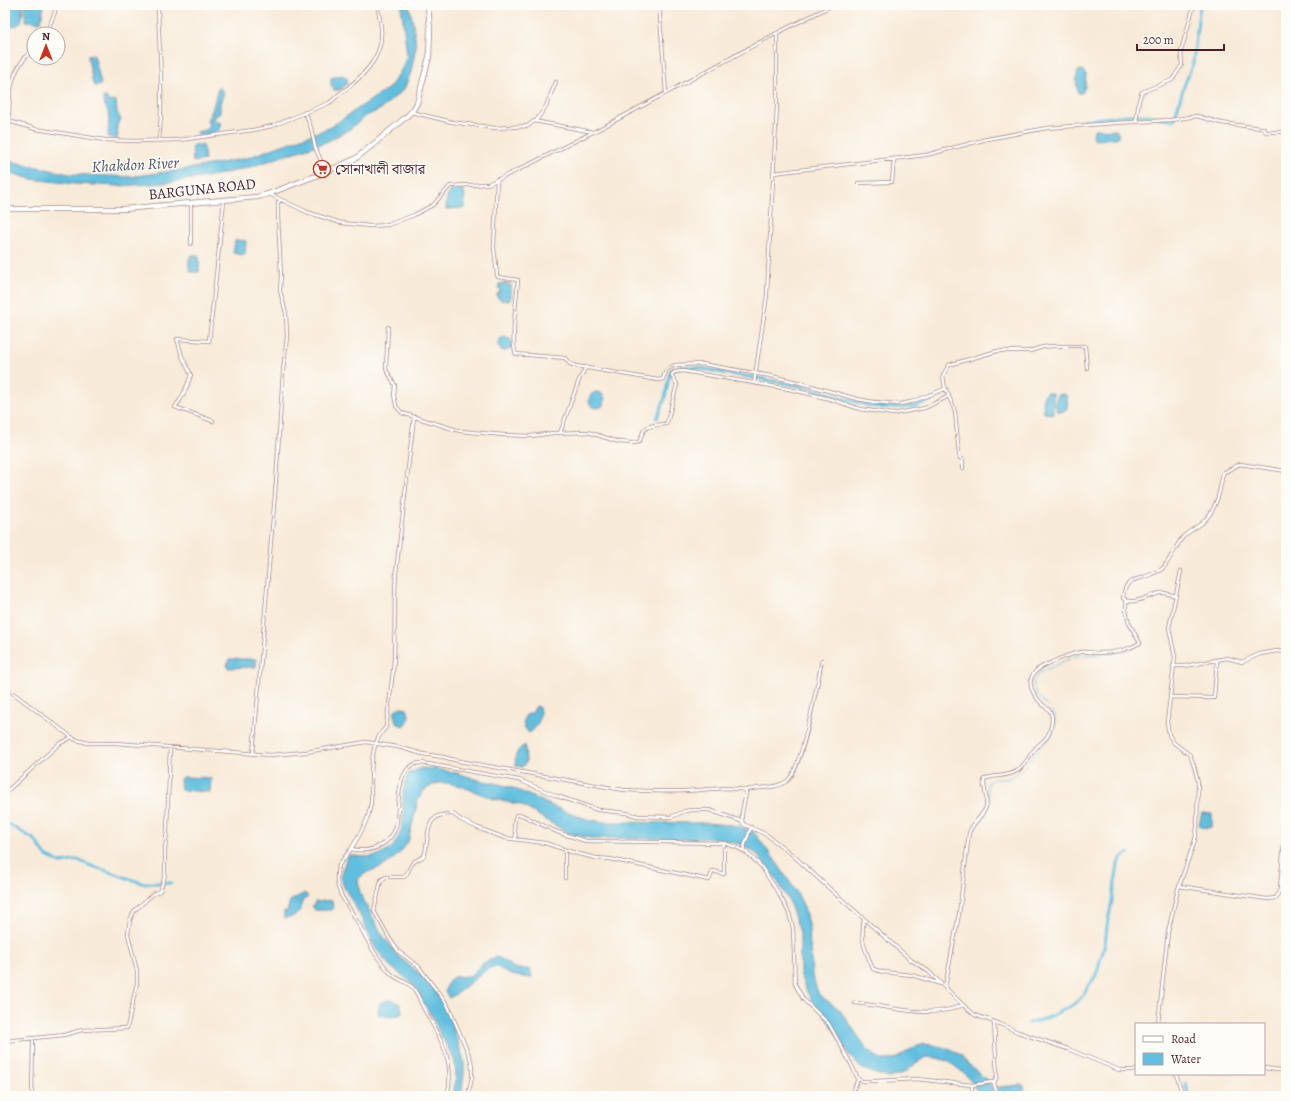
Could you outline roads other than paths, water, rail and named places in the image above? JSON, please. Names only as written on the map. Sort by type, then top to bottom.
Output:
[{"type":"main road","name":"BARGUNA ROAD","points":[[5,209],[123,209],[252,198],[268,194],[326,172],[355,159],[411,112],[416,103],[429,57],[430,30],[428,5]]},
{"type":"street","points":[[50,26],[55,12],[55,5]]},
{"type":"street","points":[[158,5],[162,101],[159,140]]},
{"type":"street","points":[[5,120],[36,129],[104,140],[179,140],[272,126],[317,108],[336,98],[361,77],[374,60],[380,46],[381,29],[377,5]]},
{"type":"street","points":[[659,5],[666,93]]},
{"type":"street","points":[[268,194],[307,212],[341,223],[370,226],[388,225],[414,215],[432,205],[450,186],[488,184],[594,132],[833,5]]},
{"type":"street","points":[[1136,122],[1139,100],[1142,92],[1172,80],[1182,65],[1181,51],[1194,5]]},
{"type":"street","points":[[754,383],[767,295],[777,106],[777,34]]},
{"type":"street","points":[[9,122],[12,82],[18,68],[26,57]]},
{"type":"street","points":[[411,112],[452,122],[495,128],[528,126],[535,122],[546,106],[556,82]]},
{"type":"street","points":[[305,112],[312,132],[315,147],[326,172]]},
{"type":"street","points":[[773,173],[894,160],[926,155],[987,139],[1047,128],[1171,120],[1197,116],[1220,123],[1264,129],[1266,132],[1286,132]]},
{"type":"street","points":[[535,122],[594,132]]},
{"type":"street","points":[[858,183],[892,182],[894,160]]},
{"type":"street","points":[[498,179],[494,247],[497,276],[518,280],[513,337],[514,351],[516,354],[565,358],[570,364],[658,380],[663,379],[666,370],[675,365],[702,364],[756,373],[797,382],[857,399],[889,404],[911,402],[942,390],[945,387]]},
{"type":"street","points":[[213,421],[175,407],[183,395],[191,375],[182,356],[177,339],[209,341],[224,200]]},
{"type":"street","points":[[253,754],[276,482],[283,371],[287,337],[286,313],[280,291],[281,275],[278,202],[281,200]]},
{"type":"street","points":[[191,203],[192,244]]},
{"type":"street","points":[[388,328],[386,369],[395,385],[394,395],[396,406],[402,413],[414,418],[460,431],[531,436],[588,432],[619,442],[639,442],[647,427],[666,424],[677,384],[672,374],[683,371],[789,389],[866,410],[893,414],[925,408],[949,396]]},
{"type":"street","points":[[962,468],[963,460],[960,458],[959,454],[955,411],[945,387],[943,375],[949,365],[997,351],[1030,351],[1043,347],[1054,346],[1085,346],[1087,368]]},
{"type":"street","points":[[560,433],[579,380],[586,367]]},
{"type":"street","points":[[414,418],[396,580],[394,659],[386,727],[382,731],[374,746],[372,801],[369,816],[351,849],[341,861],[338,868],[337,882],[341,894],[364,932],[374,953],[394,976],[414,989],[433,1023],[445,1050],[450,1070],[447,1096]]},
{"type":"street","points":[[945,987],[959,914],[970,828],[985,808],[987,795],[984,778],[1008,775],[1018,770],[1046,738],[1051,726],[1051,713],[1033,692],[1030,683],[1031,676],[1040,668],[1074,654],[1085,652],[1100,653],[1122,651],[1140,643],[1129,623],[1126,610],[1126,601],[1123,598],[1127,584],[1162,569],[1179,542],[1188,532],[1202,523],[1212,511],[1219,495],[1223,473],[1240,464],[1286,471]]},
{"type":"street","points":[[1158,1023],[1168,932],[1179,886],[1195,840],[1197,828],[1198,782],[1194,766],[1190,755],[1174,743],[1169,736],[1166,722],[1174,666],[1169,628],[1181,571]]},
{"type":"street","points":[[1126,601],[1133,602],[1162,593],[1176,596]]},
{"type":"street","points":[[1174,666],[1185,666],[1227,658],[1242,662],[1260,654],[1277,651],[1286,652]]},
{"type":"street","points":[[5,687],[72,737],[88,743],[116,743],[270,755],[306,752],[366,742],[398,747],[423,754],[459,761],[624,790],[746,790],[778,786],[789,780],[799,759],[811,716],[822,660]]},
{"type":"street","points":[[1170,697],[1214,698],[1217,660]]},
{"type":"street","points":[[5,793],[59,744],[72,737]]},
{"type":"street","points":[[5,1041],[64,1035],[82,1030],[127,1028],[137,983],[137,971],[128,934],[130,920],[134,911],[152,894],[160,891],[165,875],[170,747]]},
{"type":"street","points":[[351,849],[363,851],[373,849],[383,844],[391,836],[396,826],[402,778],[413,764],[422,763],[518,780],[557,796],[598,810],[638,816],[671,817],[685,811],[709,810],[741,821],[743,824],[767,835],[794,856],[911,960],[928,971],[975,1015],[1119,1070],[1135,1070]]},
{"type":"street","points":[[741,821],[746,790]]},
{"type":"street","points":[[468,1096],[472,1078],[471,1060],[460,1030],[447,1004],[418,966],[399,952],[384,931],[374,911],[381,880],[386,877],[404,877],[408,874],[410,866],[415,861],[423,858],[429,828],[432,821],[438,816],[453,814],[461,820],[505,838],[545,844],[596,858],[616,860],[709,880],[713,871],[724,874],[724,843]]},
{"type":"street","points":[[516,839],[514,819],[516,815],[522,815],[557,832],[586,841],[724,843],[743,850],[761,866],[789,912],[792,928],[795,984],[803,999],[829,1024],[858,1079],[862,1081],[917,1079],[972,1085],[993,1083]]},
{"type":"street","points":[[1179,886],[1267,899],[1276,898],[1280,889],[1286,816]]},
{"type":"street","points":[[743,850],[750,827]]},
{"type":"street","points":[[565,850],[565,878]]},
{"type":"street","points":[[864,919],[862,935],[866,953],[873,969],[883,972],[912,975],[942,984]]},
{"type":"street","points":[[855,1003],[923,1011],[952,1010],[963,1005]]},
{"type":"street","points":[[993,1083],[997,1076],[994,1022]]},
{"type":"street","points":[[32,1096],[33,1039]]},
{"type":"street","points":[[1265,1068],[1286,1071]]},
{"type":"street","points":[[1176,1075],[1183,1096]]},
{"type":"street","points":[[851,1096],[858,1079]]},
{"type":"street","points":[[993,1083],[998,1096]]},
{"type":"street","points":[[972,1085],[972,1096]]},
{"type":"water","points":[[5,5],[23,5],[21,22],[16,26],[5,26]]},
{"type":"water","points":[[25,5],[44,5],[41,21],[26,21]]},
{"type":"water","points":[[401,5],[409,5],[416,46],[411,72],[404,89],[381,109],[366,116],[350,129],[326,142],[247,168],[212,176],[166,183],[119,186],[75,184],[31,179],[5,171],[5,158],[14,162],[69,174],[129,177],[188,169],[247,158],[329,128],[389,88],[397,77],[404,65],[407,55]]},
{"type":"water","points":[[90,55],[94,55],[101,84],[99,86],[95,86],[93,84],[88,58]]},
{"type":"water","points":[[1082,70],[1086,74],[1085,87],[1082,93],[1078,93],[1076,81],[1078,71]]},
{"type":"water","points":[[342,75],[347,78],[347,84],[340,90],[334,90],[331,85],[331,78]]},
{"type":"water","points":[[218,88],[220,88],[224,93],[220,103],[220,113],[213,118],[215,121],[221,123],[220,127],[216,133],[206,136],[198,135],[197,132],[206,130],[210,126],[207,120],[212,111]]},
{"type":"water","points":[[103,97],[106,97],[110,102],[116,101],[117,112],[121,120],[117,124],[117,139],[108,137],[109,116]]},
{"type":"water","points":[[1094,129],[1116,130],[1119,137],[1095,139],[1093,137]]},
{"type":"water","points":[[203,145],[205,160],[193,162],[192,146]]},
{"type":"water","points":[[452,189],[464,190],[465,208],[446,209],[447,197]]},
{"type":"water","points":[[236,240],[246,241],[245,254],[233,253]]},
{"type":"water","points":[[191,255],[197,255],[199,257],[199,272],[191,272],[190,270],[189,261]]},
{"type":"water","points":[[504,283],[511,285],[511,297],[509,301],[501,300],[497,297],[497,294],[501,290],[498,288],[499,284]]},
{"type":"water","points":[[502,337],[508,337],[512,341],[512,347],[508,351],[502,351],[498,347],[498,341]]},
{"type":"water","points":[[594,392],[600,392],[605,397],[603,406],[600,408],[594,408],[589,403],[589,397]]},
{"type":"water","points":[[1046,392],[1053,393],[1053,414],[1044,413],[1043,398]]},
{"type":"water","points":[[1058,395],[1066,395],[1067,406],[1066,410],[1060,412],[1057,411],[1055,402]]},
{"type":"water","points":[[229,659],[256,659],[256,667],[228,668],[227,666]]},
{"type":"water","points":[[536,706],[539,707],[540,710],[540,718],[535,728],[529,733],[523,722],[524,717],[532,713]]},
{"type":"water","points":[[401,707],[407,709],[409,714],[409,718],[404,726],[398,724],[395,718],[395,710]]},
{"type":"water","points":[[525,745],[526,763],[522,767],[516,766],[516,754]]},
{"type":"water","points":[[421,768],[457,773],[482,781],[513,788],[568,813],[590,820],[605,822],[704,823],[732,825],[753,831],[796,891],[804,907],[809,929],[812,976],[819,995],[839,1009],[867,1049],[881,1060],[890,1060],[897,1058],[915,1047],[925,1044],[951,1049],[961,1055],[967,1063],[989,1082],[996,1096],[979,1096],[973,1084],[965,1074],[948,1061],[937,1058],[927,1057],[917,1062],[906,1072],[889,1078],[861,1068],[849,1055],[824,1014],[813,1003],[805,988],[800,974],[800,932],[788,899],[776,879],[758,855],[751,850],[739,844],[715,838],[595,839],[568,833],[521,805],[494,799],[461,786],[439,783],[423,791],[418,800],[408,842],[403,849],[387,864],[367,872],[358,879],[360,893],[381,933],[398,956],[421,975],[433,988],[452,1023],[464,1061],[461,1096],[453,1096],[456,1076],[455,1061],[438,1030],[434,1019],[416,988],[391,967],[374,946],[341,879],[347,857],[350,855],[361,857],[379,855],[389,850],[393,846],[399,837],[402,827],[405,782],[409,773]]},
{"type":"water","points":[[182,777],[211,778],[210,792],[181,790],[180,779]]},
{"type":"water","points":[[1202,813],[1212,814],[1212,826],[1209,828],[1201,827],[1199,825]]},
{"type":"water","points":[[305,893],[308,897],[302,901],[298,914],[284,918],[284,911],[287,912],[290,901]]},
{"type":"water","points":[[332,900],[333,909],[331,910],[315,910],[312,906],[315,905],[315,902]]},
{"type":"water","points":[[496,957],[514,968],[530,970],[532,976],[531,978],[512,975],[496,966],[479,975],[455,995],[449,998],[445,991],[448,982],[455,976],[469,977],[482,964]]},
{"type":"water","points":[[393,1000],[400,1004],[402,1010],[401,1014],[392,1017],[379,1015],[378,1011],[380,1003]]},
{"type":"water","points":[[1023,1085],[1025,1093],[1016,1096],[999,1096],[996,1088],[997,1087]]},
{"type":"waterway","points":[[1084,120],[1126,115],[1148,115],[1174,120],[1184,86],[1193,63],[1201,5]]},
{"type":"waterway","points":[[657,418],[665,398],[670,371],[682,367],[770,380],[881,407],[915,406],[940,396]]},
{"type":"waterway","points":[[1131,623],[1141,643]]},
{"type":"waterway","points":[[1048,707],[1037,695],[1033,686],[1033,681],[1039,673],[1073,657],[1124,652],[1135,647]]},
{"type":"waterway","points":[[989,807],[987,783],[993,779],[1007,779],[1022,770],[1034,754],[1050,738],[1055,724],[1055,716],[1051,711]]},
{"type":"waterway","points":[[5,826],[10,825],[35,840],[46,856],[61,863],[78,860],[142,883],[171,883]]},
{"type":"waterway","points":[[1028,1023],[1047,1018],[1075,1004],[1084,994],[1095,977],[1105,944],[1118,864],[1122,857],[1129,853]]},
{"type":"waterway","points":[[1186,1083],[1188,1096]]},
{"type":"place","name":"সোনাখালী বাজার","points":[[322,169]]},
{"type":"water label","name":"Khakdon River","points":[[135,164]]}]
